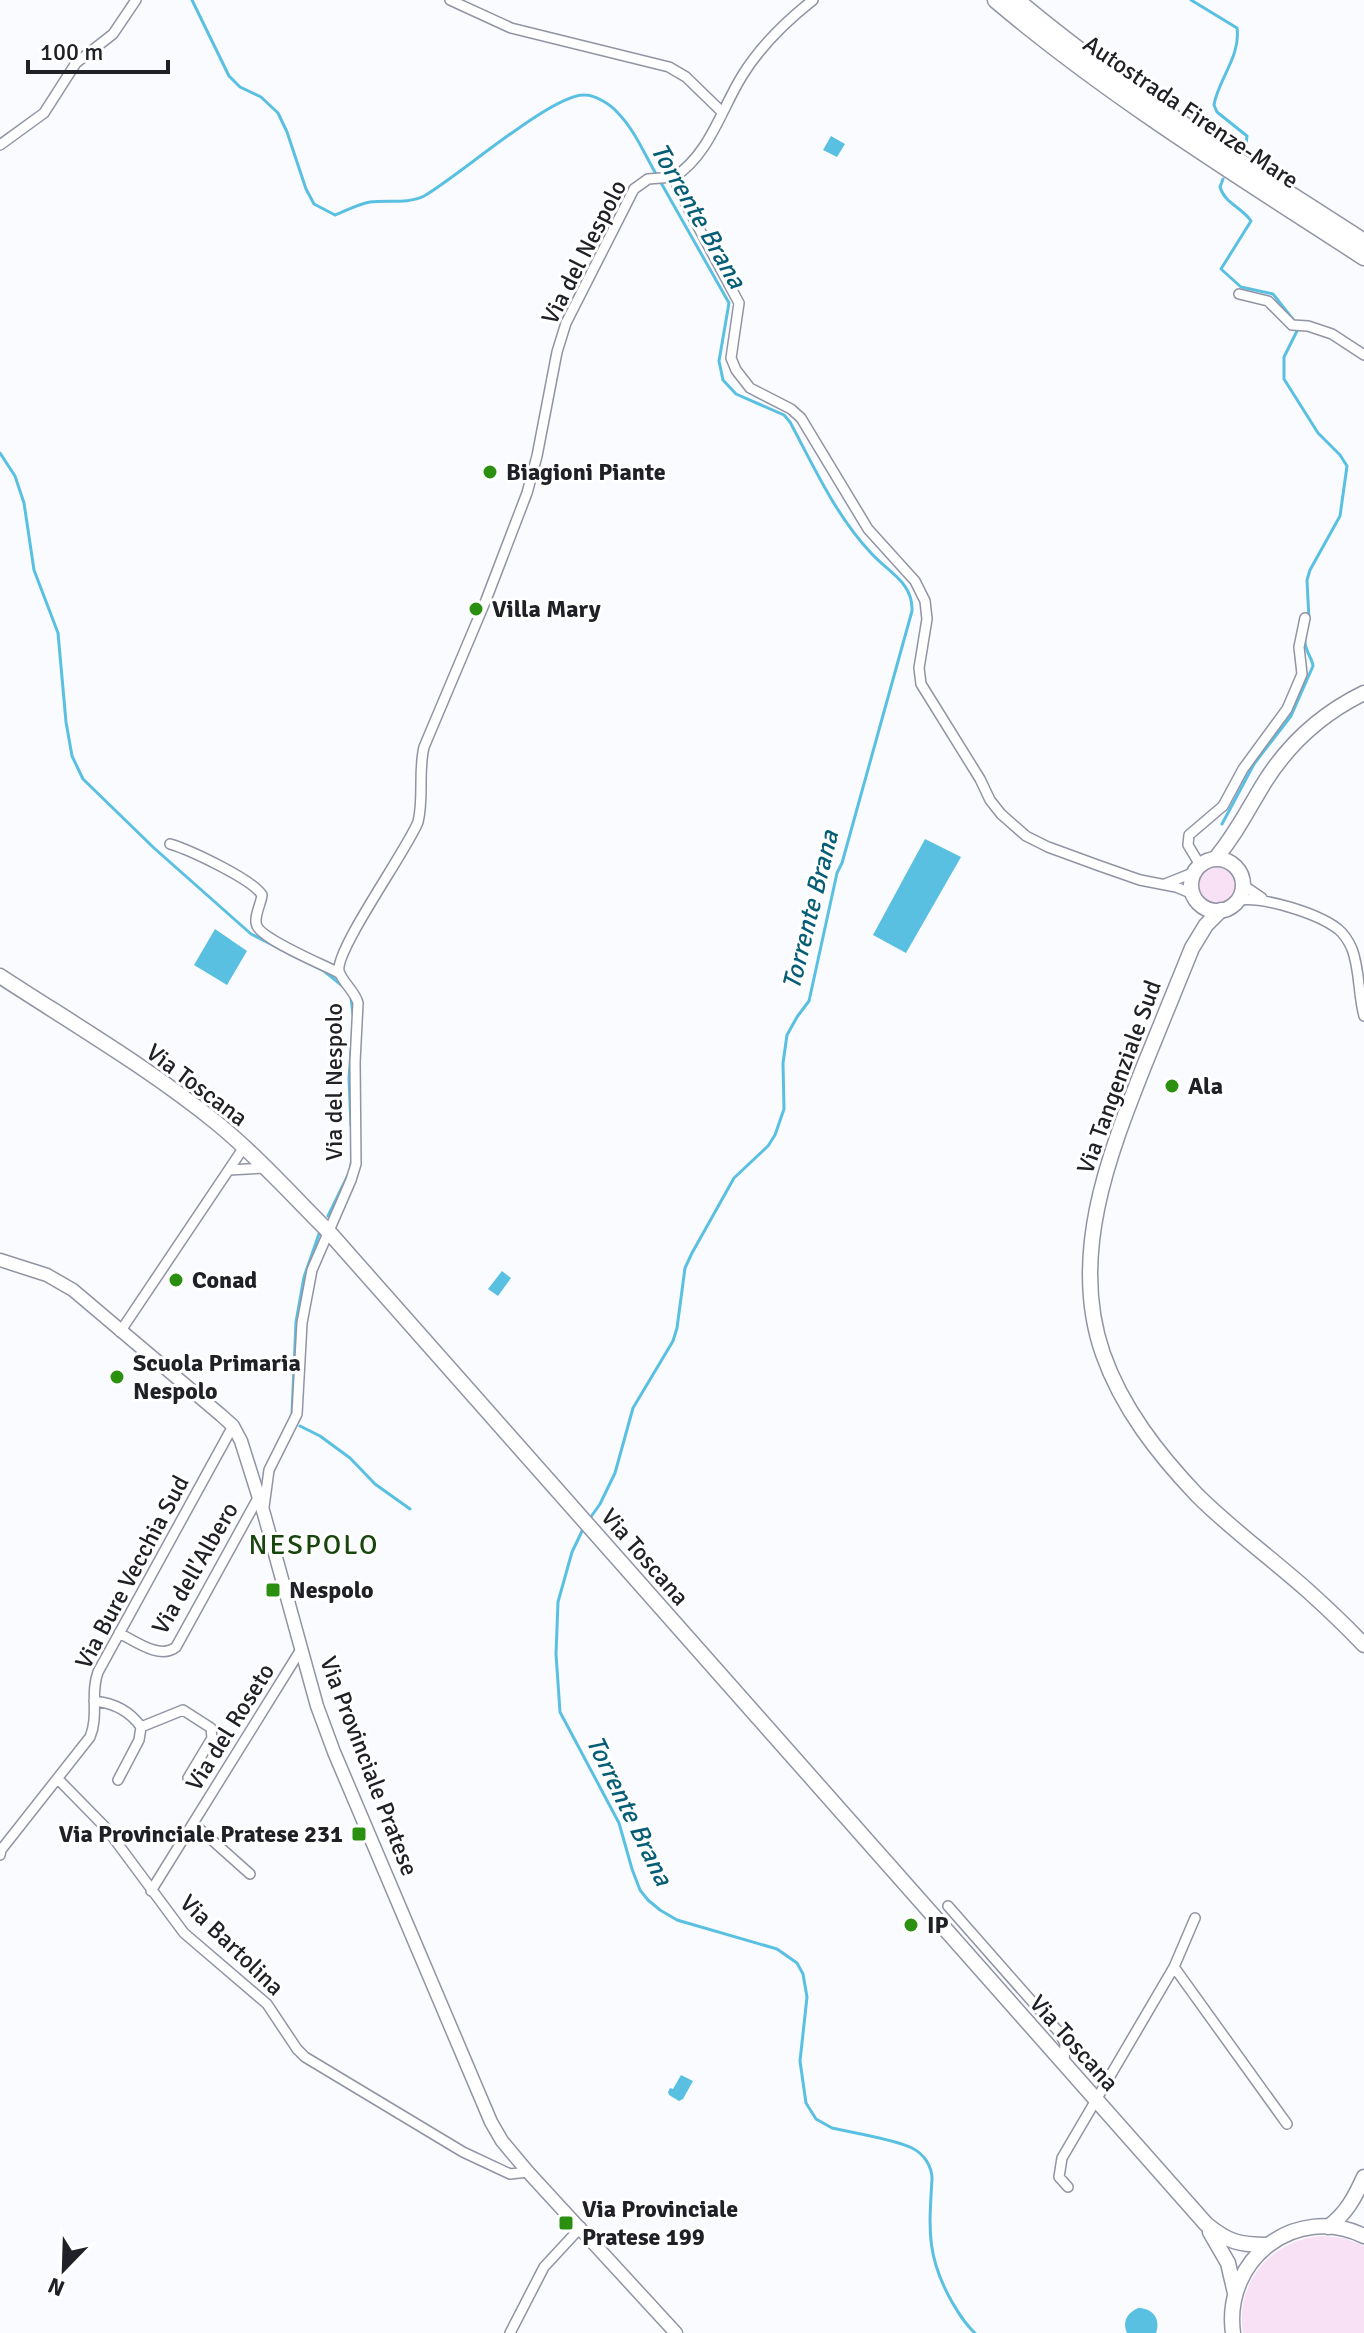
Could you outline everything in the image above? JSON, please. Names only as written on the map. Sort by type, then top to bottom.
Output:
[{"type":"highway","name":"Autostrada Firenze-Mare","points":[[996,0],[1062,54],[1147,116],[1364,257]]},
{"type":"highway","name":"Autostrada Firenze-Mare","points":[[1016,0],[1069,44],[1153,104],[1364,242]]},
{"type":"main road","points":[[1198,868],[1215,859],[1246,817],[1274,768],[1298,740],[1332,711],[1364,693]]},
{"type":"main road","points":[[1236,867],[1246,817]]},
{"type":"main road","points":[[1215,859],[1227,860],[1242,875],[1239,900]]},
{"type":"main road","name":"Via Tangenziale Sud","points":[[1192,948],[1196,919],[1192,883],[1198,868]]},
{"type":"main road","points":[[1195,897],[1207,908],[1221,910]]},
{"type":"main road","name":"Via Tangenziale Sud","points":[[1239,900],[1221,910],[1206,925],[1192,948],[1122,1120],[1100,1192],[1091,1248],[1091,1299],[1096,1329],[1114,1381],[1153,1445],[1215,1512],[1306,1589],[1364,1645]]},
{"type":"main road","name":"Via Toscana","points":[[0,976],[173,1090],[216,1122],[266,1168],[328,1231],[1206,2224],[1238,2244],[1268,2245]]},
{"type":"main road","points":[[1328,2227],[1347,2209],[1364,2177]]},
{"type":"main road","name":"Via Toscana","points":[[1206,2224],[1228,2263],[1235,2294]]},
{"type":"main road","points":[[1233,2333],[1235,2294],[1248,2267],[1268,2245],[1290,2233],[1315,2227],[1349,2230],[1364,2236]]},
{"type":"street","points":[[0,145],[44,113],[71,70],[113,34],[136,0]]},
{"type":"street","points":[[450,0],[511,28],[669,67],[686,77],[722,112]]},
{"type":"street","points":[[813,0],[785,22],[756,55],[695,160],[670,177],[739,303],[731,358],[736,370],[750,388],[791,409],[801,418],[868,529],[915,581],[925,601],[927,619],[919,668],[921,684],[1001,814],[1039,843],[1140,880],[1165,884],[1195,897]]},
{"type":"street","name":"Via del Nespolo","points":[[339,973],[342,958],[355,931],[418,822],[420,765],[427,736],[486,600],[527,493],[566,323],[631,194],[648,179],[670,177]]},
{"type":"street","points":[[1239,294],[1268,301],[1298,325],[1332,334],[1364,355]]},
{"type":"street","points":[[1165,884],[1198,868],[1188,845],[1189,835],[1223,806],[1243,769],[1287,709],[1302,674],[1299,647],[1305,618]]},
{"type":"street","name":"Via del Nespolo","points":[[170,844],[191,851],[255,886],[262,895],[256,922],[259,929],[282,945],[339,973],[354,991],[358,1003],[355,1062],[357,1156],[351,1180],[315,1260],[304,1305],[297,1414],[268,1474],[264,1514]]},
{"type":"street","points":[[1243,885],[1265,900],[1327,923],[1344,934],[1355,961],[1364,1016]]},
{"type":"street","points":[[1239,900],[1265,900]]},
{"type":"street","points":[[120,1332],[244,1147]]},
{"type":"street","points":[[229,1170],[266,1168]]},
{"type":"street","name":"Via Provinciale Pratese","points":[[0,1260],[28,1267],[73,1290],[233,1426],[241,1441],[264,1514],[300,1651],[334,1752],[491,2122],[502,2141],[528,2172],[676,2333]]},
{"type":"street","name":"Via Bure Vecchia Sud","points":[[0,1855],[90,1737],[94,1724],[96,1676],[233,1426]]},
{"type":"street","name":"Via dell'Albero","points":[[119,1633],[161,1652],[172,1651],[258,1498]]},
{"type":"street","name":"Via del Roseto","points":[[151,1891],[300,1651]]},
{"type":"street","points":[[94,1701],[119,1707],[134,1717],[141,1727],[139,1740],[118,1780]]},
{"type":"street","points":[[141,1727],[183,1710],[211,1728],[212,1738],[188,1778]]},
{"type":"street","name":"Via Bartolina","points":[[58,1779],[106,1828],[184,1933],[267,2004],[305,2057],[463,2152],[510,2174],[528,2172]]},
{"type":"street","name":"Via del Roseto","points":[[194,1824],[250,1874]]},
{"type":"street","points":[[948,1906],[1061,2035],[1065,2043],[1063,2065]]},
{"type":"street","points":[[1068,2187],[1059,2177],[1060,2166],[1174,1967],[1195,1918]]},
{"type":"street","points":[[1174,1967],[1287,2124]]},
{"type":"street","points":[[510,2333],[544,2267],[581,2227]]},
{"type":"shaded area","points":[[1217,865],[1230,871],[1236,884],[1230,897],[1217,903],[1204,897],[1198,884],[1204,871]]},
{"type":"shaded area","points":[[1320,2236],[1344,2238],[1364,2246],[1364,2333],[1243,2333],[1245,2297],[1260,2268],[1286,2246]]},
{"type":"water","points":[[831,136],[845,144],[837,157],[823,150]]},
{"type":"water","points":[[925,839],[961,857],[906,953],[873,935]]},
{"type":"water","points":[[215,929],[247,951],[227,985],[194,965]]},
{"type":"water","points":[[502,1271],[511,1278],[498,1296],[488,1289]]},
{"type":"water","points":[[681,2075],[693,2081],[679,2101],[668,2092]]},
{"type":"water","points":[[1138,2308],[1154,2315],[1156,2333],[1127,2333],[1126,2318]]},
{"type":"waterway","name":"Torrente Brana","points":[[192,0],[229,76],[240,87],[261,97],[278,113],[314,204],[335,215],[370,202],[405,201],[424,196],[551,107],[585,95],[606,103],[623,119],[656,174]]},
{"type":"waterway","points":[[1191,0],[1237,28],[1236,48],[1214,105],[1217,112],[1247,136],[1246,144]]},
{"type":"waterway","points":[[1223,179],[1220,187],[1222,193],[1251,221],[1221,269],[1241,287],[1273,294],[1295,322]]},
{"type":"waterway","name":"Torrente Brana","points":[[588,1521],[615,1473],[633,1408],[673,1341],[685,1268],[692,1253],[734,1178],[768,1146],[775,1135],[784,1109],[783,1063],[787,1035],[809,1001],[837,873],[912,611],[909,593],[904,585],[858,539],[826,490],[790,422],[784,415],[736,394],[723,380],[719,361],[729,303],[660,181]]},
{"type":"waterway","points":[[1298,329],[1284,357],[1284,379],[1318,433],[1347,466],[1340,516],[1307,580],[1309,620]]},
{"type":"waterway","points":[[0,453],[15,476],[24,503],[34,570],[58,633],[66,722],[72,756],[83,779],[154,848],[251,934],[324,971],[345,988]]},
{"type":"waterway","points":[[1222,824],[1254,764],[1291,716],[1313,666],[1305,639]]},
{"type":"waterway","points":[[351,998],[353,1014]]},
{"type":"waterway","points":[[351,1126],[349,1078],[352,1038]]},
{"type":"waterway","points":[[328,1216],[350,1171],[352,1157]]},
{"type":"waterway","points":[[292,1413],[296,1322],[304,1277],[319,1234]]},
{"type":"waterway","points":[[300,1426],[350,1458],[375,1484],[410,1509]]},
{"type":"waterway","name":"Torrente Brana","points":[[584,1527],[572,1552],[558,1602],[556,1654],[560,1712],[619,1823],[640,1890],[660,1910],[677,1920],[777,1949],[797,1963],[803,1974],[807,1997],[800,2061],[806,2103],[816,2119],[832,2128],[904,2145],[926,2161],[932,2174],[930,2228],[933,2256],[944,2286],[975,2333]]},
{"type":"place","name":"Biagioni Piante","points":[[490,472]]},
{"type":"place","name":"Villa Mary","points":[[476,609]]},
{"type":"place","name":"Ala","points":[[1172,1086]]},
{"type":"place","name":"Conad","points":[[176,1280]]},
{"type":"place","name":"Scuola Primaria Nespolo","points":[[117,1377]]},
{"type":"place","name":"Nespolo","points":[[273,1590]]},
{"type":"place","name":"Via Provinciale Pratese 231","points":[[359,1834]]},
{"type":"place","name":"IP","points":[[911,1925]]},
{"type":"place","name":"Via Provinciale Pratese 199","points":[[566,2223]]},
{"type":"district","name":"NESPOLO","points":[[314,1545]]}]
